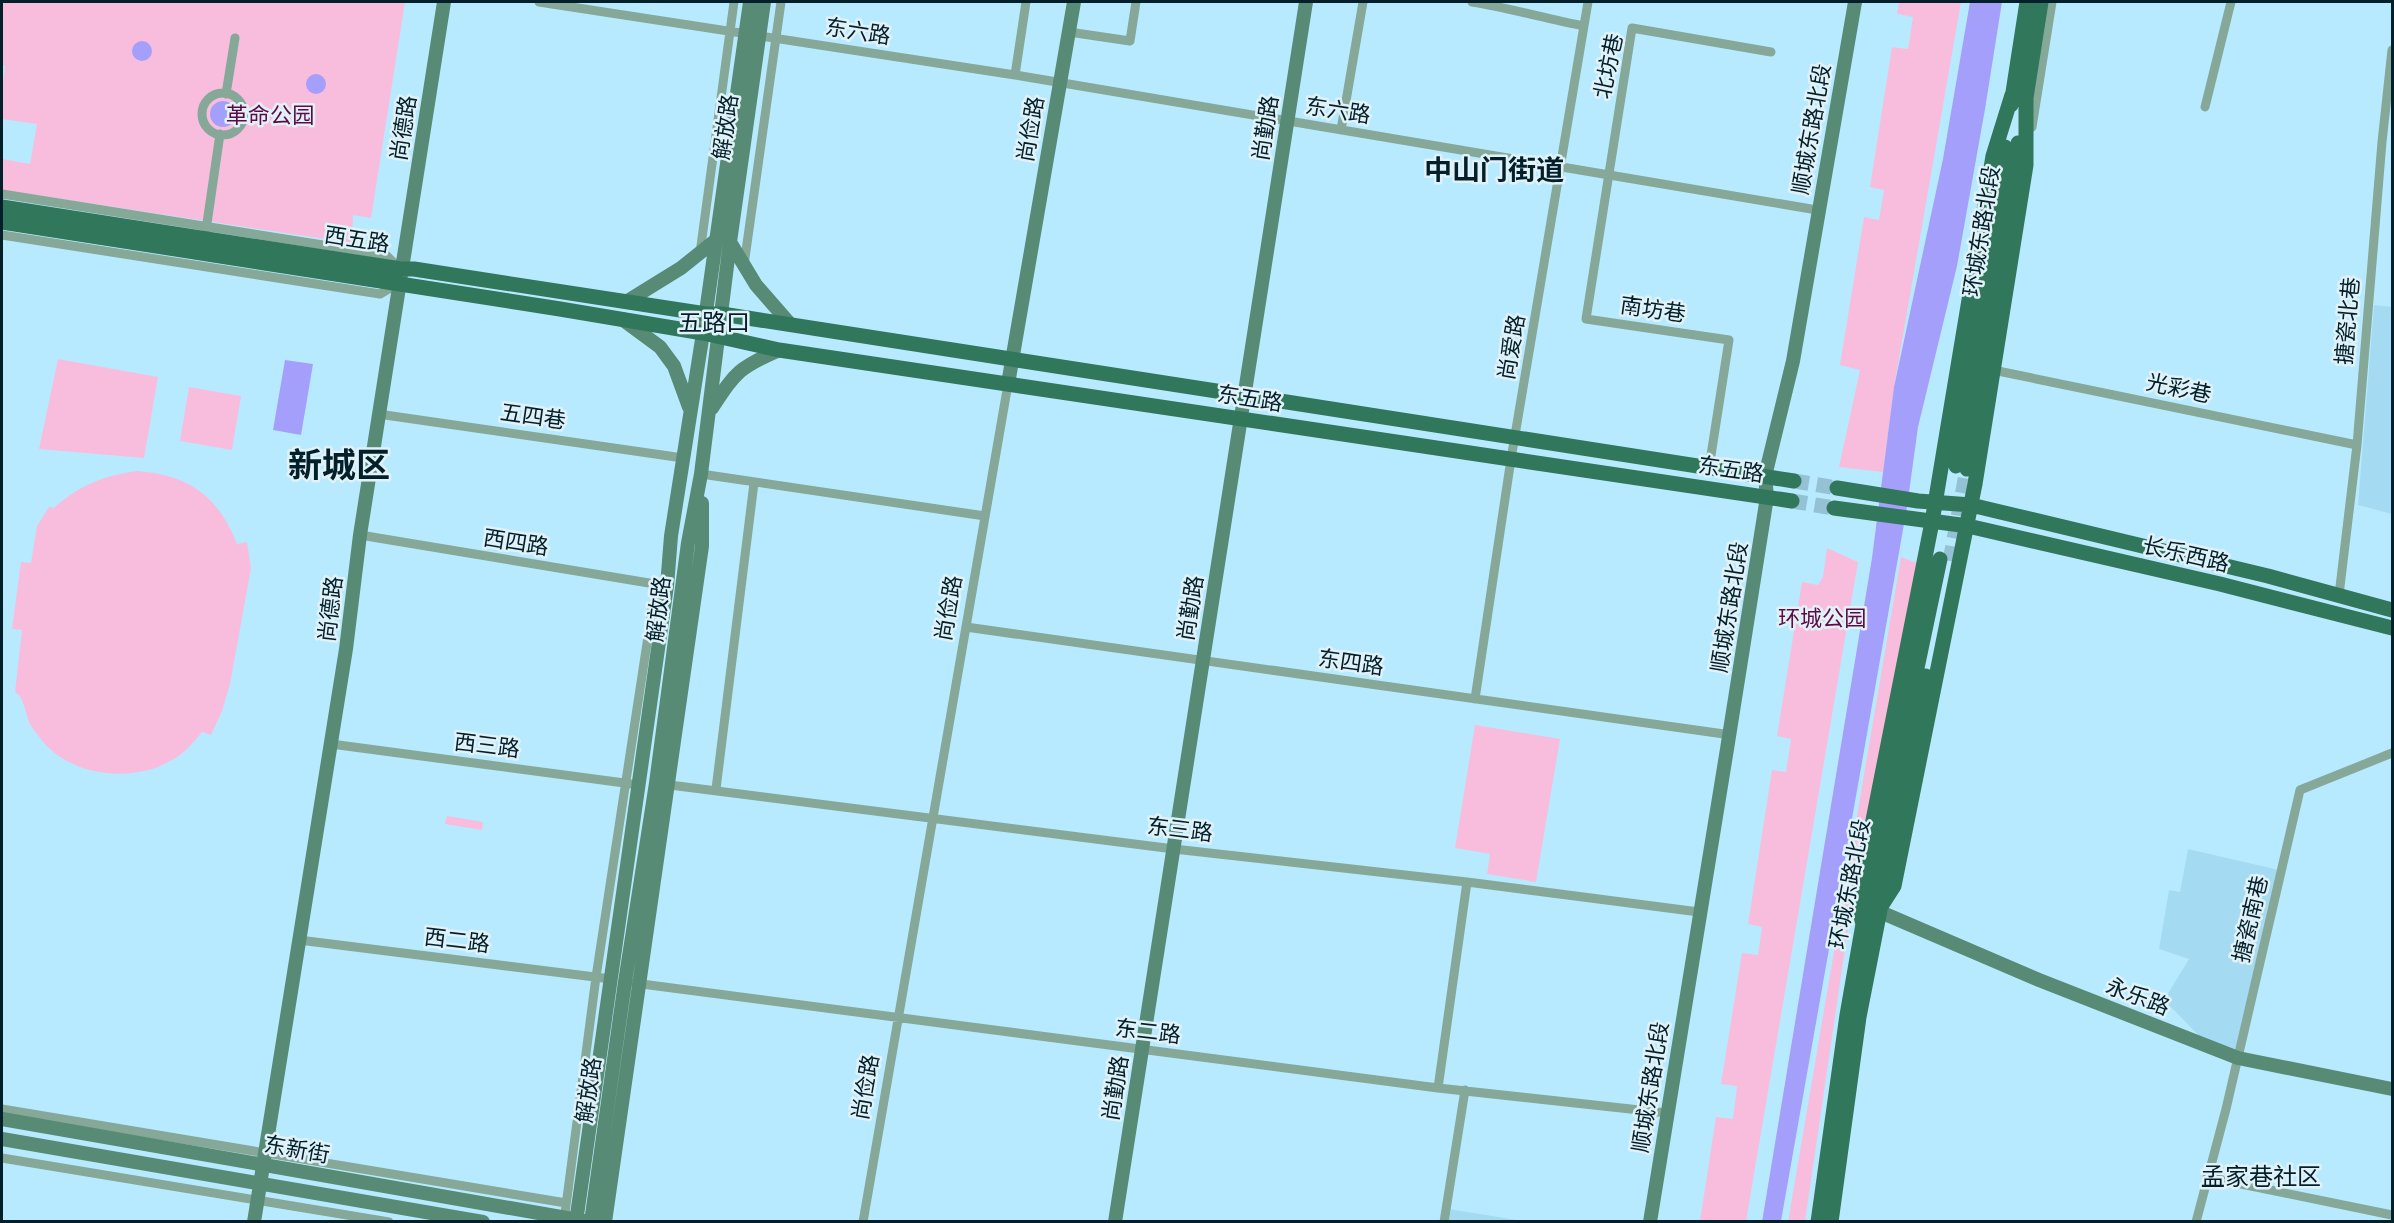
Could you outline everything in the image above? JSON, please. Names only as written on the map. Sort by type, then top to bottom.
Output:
[{"type":"main road","name":"环城东路北段","points":[[1961,468],[2019,96],[2027,2]]},
{"type":"main road","name":"环城东路北段","points":[[2019,96],[2041,2]]},
{"type":"main road","points":[[1878,911],[1894,886],[1968,526],[2026,165],[2019,96]]},
{"type":"main road","points":[[1863,924],[1857,901],[1932,522],[1993,156],[2019,96]]},
{"type":"main road","name":"西五路","points":[[2,207],[206,232],[400,276],[703,333]]},
{"type":"main road","name":"西五路","points":[[2,222],[400,276],[414,269],[706,314]]},
{"type":"main road","name":"东五路","points":[[706,314],[722,314],[1794,481]]},
{"type":"main road","name":"东五路","points":[[703,333],[779,351],[1792,501]]},
{"type":"main road","points":[[1837,488],[1935,502]]},
{"type":"main road","name":"长乐西路","points":[[1935,502],[1971,505],[2392,610]]},
{"type":"main road","points":[[1834,508],[1932,522]]},
{"type":"main road","name":"长乐西路","points":[[1932,522],[1968,526],[2231,587],[2392,628]]},
{"type":"main road","name":"环城东路北段","points":[[1818,1221],[1847,1015],[1863,924],[1945,560],[1859,1017],[1831,1221]]},
{"type":"street","name":"尚德路","points":[[254,1221],[346,649],[378,414],[444,2]]},
{"type":"street","name":"东六路","points":[[539,2],[1015,75],[1817,210]]},
{"type":"street","points":[[700,253],[734,2]]},
{"type":"street","name":"解放路","points":[[591,1221],[632,983],[662,784],[677,621],[711,410],[722,314],[723,241],[750,2]]},
{"type":"street","name":"解放路","points":[[573,1220],[611,979],[633,784],[667,586],[671,536],[690,410],[706,314],[723,241],[764,2]]},
{"type":"street","points":[[744,265],[781,2]]},
{"type":"street","points":[[1015,75],[1026,2]]},
{"type":"street","name":"尚俭路","points":[[863,1221],[1074,2]]},
{"type":"street","points":[[1069,32],[1130,41],[1136,2]]},
{"type":"street","name":"尚勤路","points":[[1115,1221],[1306,2]]},
{"type":"street","points":[[1341,130],[1363,2]]},
{"type":"street","points":[[1472,2],[1511,8],[1532,16],[1584,26]]},
{"type":"street","name":"尚爱路","points":[[1475,699],[1511,459],[1562,168],[1588,2]]},
{"type":"street","name":"顺城东路北段","points":[[1650,1221],[1699,912],[1731,735],[1767,497],[1765,476],[1793,361],[1817,210],[1855,2]]},
{"type":"street","points":[[2026,165],[2052,2]]},
{"type":"street","points":[[2205,107],[2231,2]]},
{"type":"street","name":"北坊巷","points":[[1607,176],[1632,28],[1771,52]]},
{"type":"street","points":[[226,94],[235,38]]},
{"type":"street","name":"搪瓷北巷","points":[[2339,595],[2357,445],[2382,142],[2392,50]]},
{"type":"street","points":[[218,93],[235,95],[245,109],[242,126],[229,136],[220,134],[212,133],[202,120],[204,103],[218,93]]},
{"type":"street","points":[[2,194],[206,232],[220,134]]},
{"type":"street","name":"南坊巷","points":[[1607,176],[1586,319],[1729,340],[1709,468]]},
{"type":"street","points":[[2,235],[380,294],[400,276]]},
{"type":"street","points":[[626,302],[681,268],[700,253],[723,241],[744,265],[756,285],[791,325]]},
{"type":"street","points":[[622,319],[660,347],[674,366],[690,410]]},
{"type":"street","points":[[711,410],[740,369],[779,351]]},
{"type":"street","name":"光彩巷","points":[[1993,370],[2357,445]]},
{"type":"street","name":"五四巷","points":[[378,414],[683,458]]},
{"type":"street","points":[[662,784],[702,546],[701,474],[985,516]]},
{"type":"street","points":[[716,789],[754,483]]},
{"type":"street","name":"西四路","points":[[360,535],[667,586]]},
{"type":"street","points":[[677,621],[693,607]]},
{"type":"street","name":"东四路","points":[[966,627],[1731,735]]},
{"type":"street","name":"西三路","points":[[331,744],[633,784]]},
{"type":"street","name":"搪瓷南巷","points":[[2196,1221],[2238,1058],[2300,790],[2392,753]]},
{"type":"street","points":[[573,1220],[566,1203],[596,976],[633,784]]},
{"type":"street","name":"东三路","points":[[662,784],[1699,912]]},
{"type":"street","points":[[1438,1088],[1467,882]]},
{"type":"street","name":"永乐路","points":[[1878,911],[2039,980],[2238,1058],[2392,1089]]},
{"type":"street","name":"西二路","points":[[299,940],[611,979]]},
{"type":"street","points":[[605,1221],[632,983]]},
{"type":"street","name":"东二路","points":[[632,983],[1438,1088],[1667,1113]]},
{"type":"street","points":[[1443,1221],[1465,1090]]},
{"type":"street","points":[[2,1109],[265,1158],[566,1203]]},
{"type":"street","name":"东新街","points":[[2,1119],[265,1158],[573,1220]]},
{"type":"street","name":"东新街","points":[[2,1139],[483,1221]]},
{"type":"street","points":[[2,1158],[389,1221]]},
{"type":"street","points":[[2207,1177],[2392,1215]]},
{"type":"street","points":[[2367,1221],[2369,1210]]},
{"type":"shaded area","points":[[1970,2],[2002,2],[1985,109],[1957,266],[1918,427],[1907,507],[1781,1221],[1762,1222],[1872,558],[1894,387],[1943,159]]},
{"type":"shaded area","points":[[142,41],[149,44],[152,51],[149,58],[142,61],[135,58],[132,51],[135,44]]},
{"type":"shaded area","points":[[316,74],[323,77],[326,84],[323,91],[316,94],[309,91],[306,84],[309,77]]},
{"type":"shaded area","points":[[223,101],[232,105],[236,114],[232,123],[223,127],[214,123],[210,114],[214,105]]},
{"type":"shaded area","points":[[2374,305],[2392,307],[2392,514],[2358,505]]},
{"type":"shaded area","points":[[285,360],[313,364],[301,435],[273,430]]},
{"type":"shaded area","points":[[2188,849],[2279,870],[2236,1053],[2208,1045],[2164,1000],[2189,959],[2159,949],[2169,890],[2180,892]]},
{"type":"shaded area","points":[[1449,1209],[1523,1221],[1447,1222]]},
{"type":"green space","name":"革命公园","points":[[2,2],[405,2],[371,218],[353,215],[352,243],[2,190],[2,159],[30,164],[37,124],[2,119],[5,66],[2,65]]},
{"type":"green space","points":[[1899,2],[1961,2],[1894,387],[1883,472],[1839,467],[1860,370],[1840,365],[1864,217],[1879,220],[1884,190],[1870,187],[1892,47],[1908,49],[1913,17],[1897,14]]},
{"type":"green space","points":[[58,359],[158,377],[144,458],[39,449]]},
{"type":"green space","points":[[189,387],[241,396],[232,450],[180,441]]},
{"type":"green space","points":[[138,471],[172,477],[200,491],[221,513],[237,544],[247,542],[251,568],[230,684],[222,711],[211,735],[202,732],[181,754],[157,767],[123,774],[105,773],[71,763],[57,754],[44,743],[30,724],[23,702],[15,692],[22,630],[12,629],[21,562],[31,563],[37,526],[49,507],[54,508],[73,493],[93,482],[114,475]]},
{"type":"green space","name":"环城公园","points":[[1827,548],[1858,562],[1746,1221],[1700,1221],[1716,1117],[1733,1119],[1737,1086],[1721,1084],[1742,953],[1758,955],[1762,927],[1748,924],[1772,770],[1786,772],[1791,739],[1777,736],[1802,582],[1818,585],[1823,577]]},
{"type":"green space","points":[[1901,557],[1917,563],[1875,796],[1850,914],[1805,1221],[1788,1222]]},
{"type":"green space","points":[[1475,725],[1560,739],[1536,882],[1487,874],[1490,854],[1455,848]]},
{"type":"green space","points":[[447,816],[483,822],[482,830],[445,824]]},
{"type":"tunnel","points":[[1950,561],[1967,469]]},
{"type":"tunnel","points":[[1794,481],[1837,488]]},
{"type":"tunnel","points":[[1792,501],[1834,508]]},
{"type":"district","name":"中山门街道","points":[[1494,170]]},
{"type":"district","name":"五路口","points":[[714,323]]},
{"type":"district","name":"新城区","points":[[339,465]]},
{"type":"district","name":"孟家巷社区","points":[[2261,1177]]}]
